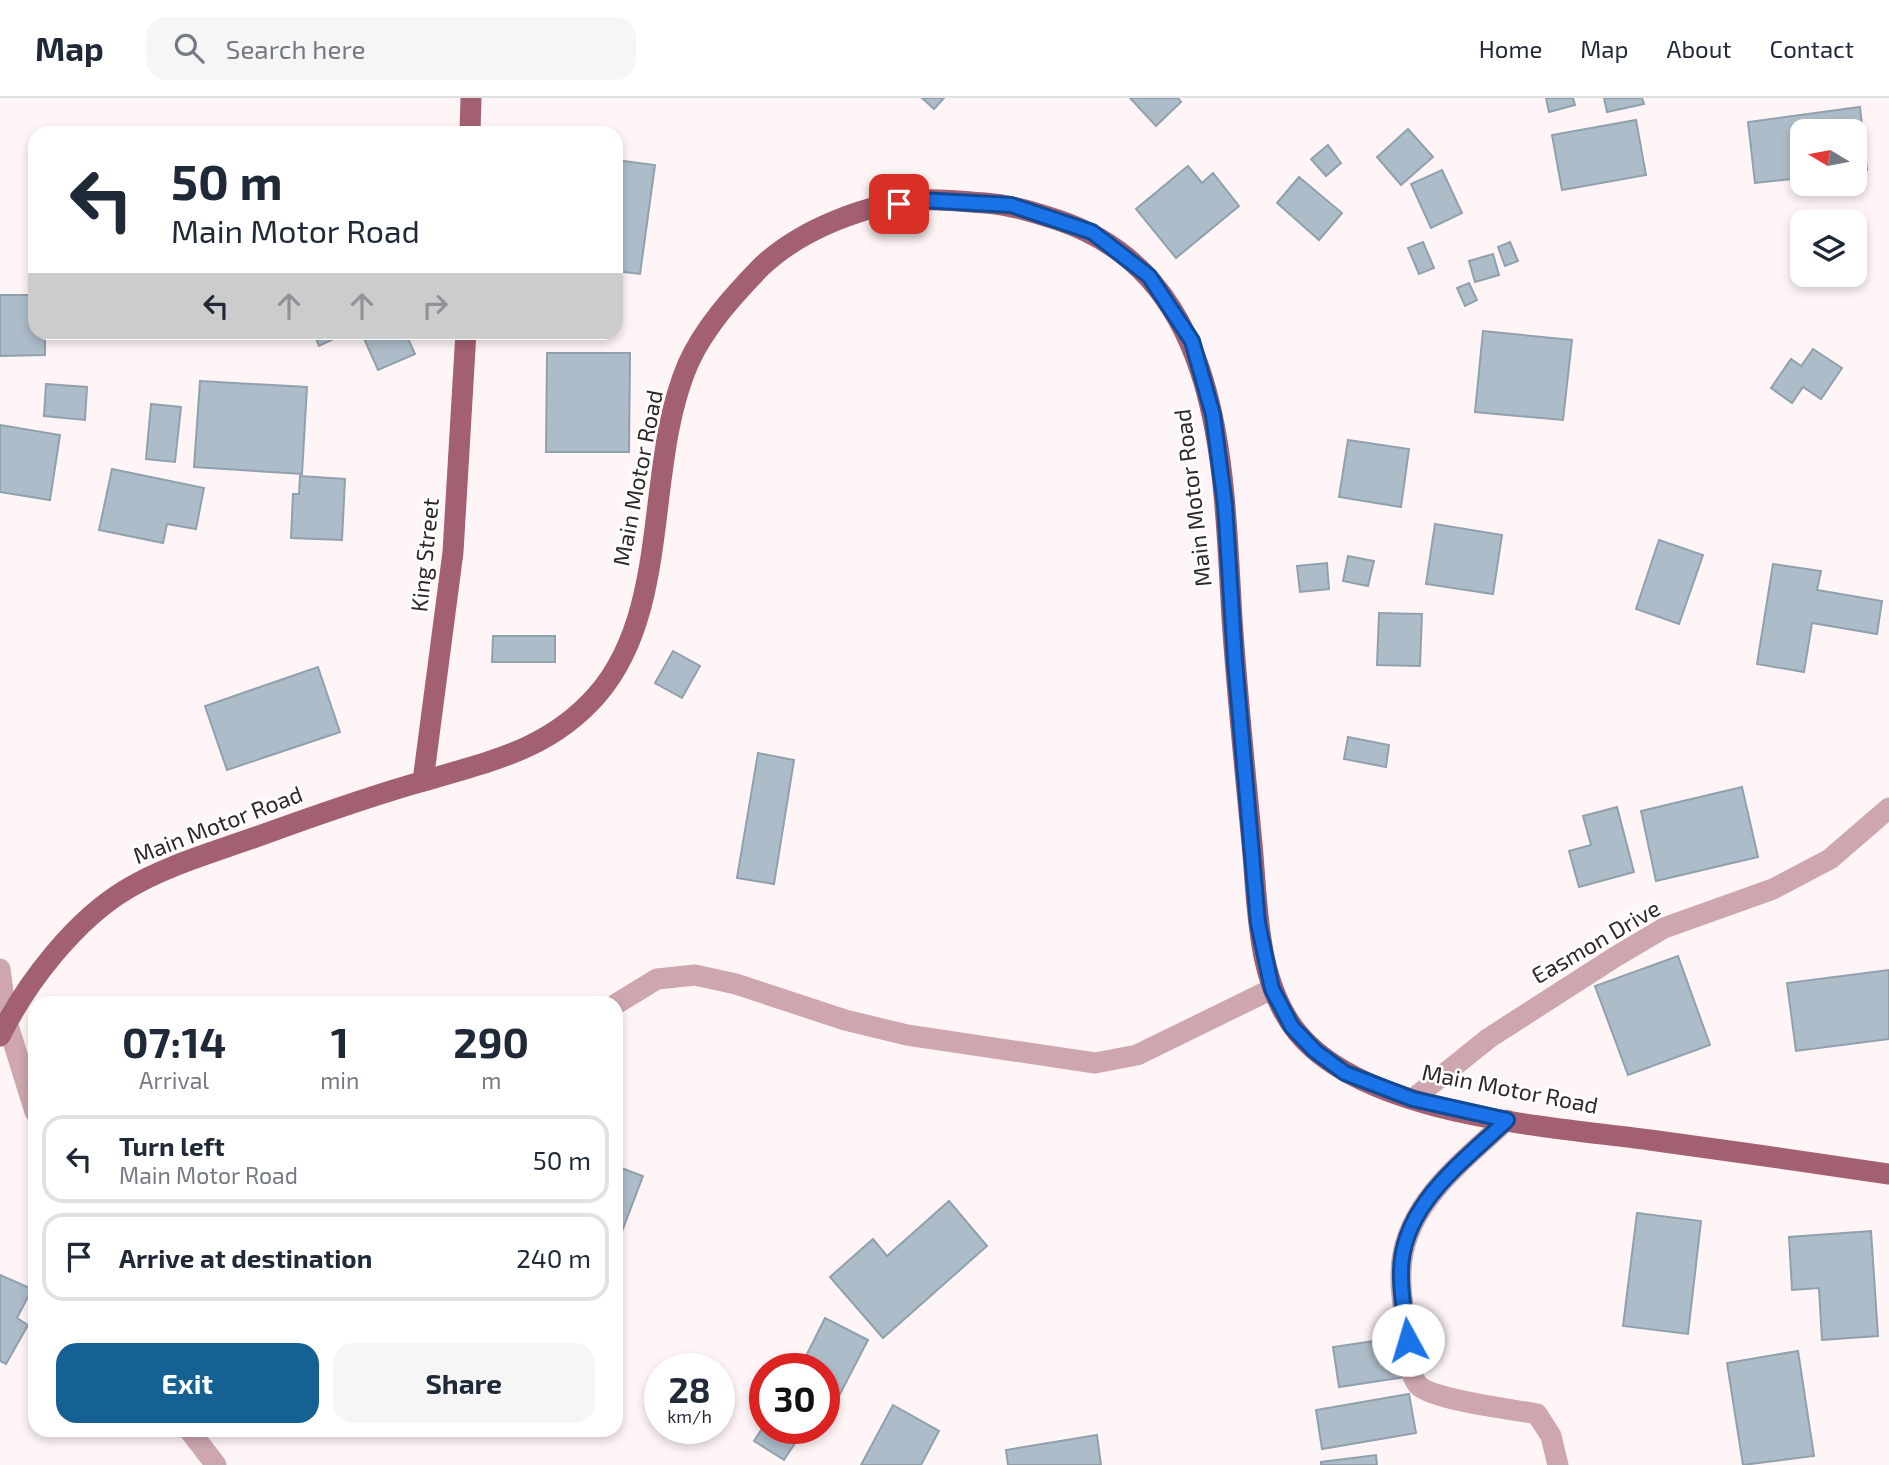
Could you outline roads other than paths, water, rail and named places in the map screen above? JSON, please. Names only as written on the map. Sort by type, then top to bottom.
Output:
[{"type":"main road","points":[[471,98],[471,126]]},
{"type":"main road","name":"Main Motor Road","points":[[4,1029],[68,936],[125,890],[197,858],[423,781],[496,762],[549,737],[596,696],[625,653],[642,594],[671,425],[689,363],[722,309],[768,260],[837,218],[920,200],[1011,205],[1092,232],[1149,276],[1192,341],[1213,415],[1225,505],[1235,661],[1258,923],[1272,989],[1292,1027],[1315,1051],[1345,1073],[1413,1099],[1507,1120],[1889,1174]]},
{"type":"main road","name":"King Street","points":[[423,781],[453,552],[466,340]]},
{"type":"street","name":"Easmon Drive","points":[[1413,1099],[1489,1038],[1615,957],[1664,928],[1773,890],[1830,859],[1889,808]]},
{"type":"street","points":[[0,969],[4,1029],[28,1093]]},
{"type":"street","points":[[623,1000],[657,979],[695,975],[736,984],[845,1020],[907,1035],[1095,1063],[1137,1055],[1272,989]]},
{"type":"street","points":[[1507,1120],[1436,1188],[1417,1214],[1406,1238],[1401,1274],[1410,1363],[1417,1384],[1432,1394],[1537,1414],[1551,1436],[1558,1465]]},
{"type":"street","points":[[194,1437],[216,1465]]}]
